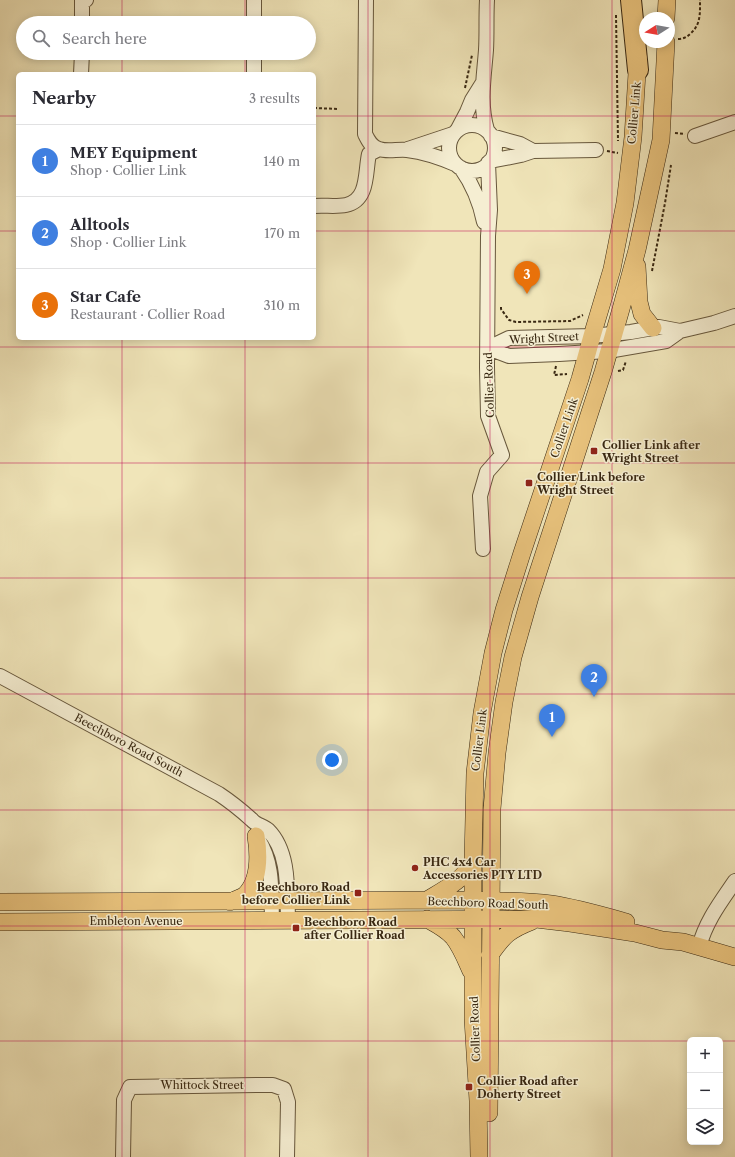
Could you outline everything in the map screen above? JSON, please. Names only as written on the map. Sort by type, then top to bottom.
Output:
[{"type":"highway","points":[[624,4],[638,70]]},
{"type":"main road","name":"Collier Link","points":[[473,900],[474,799],[477,744],[493,654],[519,560],[580,379],[612,269],[625,203],[622,156],[633,137],[638,70],[638,0]]},
{"type":"main road","points":[[666,12],[667,0]]},
{"type":"main road","name":"Collier Link","points":[[491,901],[494,781],[504,702],[513,657],[530,597],[621,309],[661,140],[670,48]]},
{"type":"main road","points":[[636,250],[639,302],[642,314],[653,328]]},
{"type":"main road","points":[[230,902],[244,895],[252,884],[257,869],[258,848],[254,829]]},
{"type":"main road","points":[[426,901],[465,875],[473,861]]},
{"type":"main road","name":"Beechboro Road South","points":[[279,901],[473,900],[528,902],[572,908],[664,933],[682,942]]},
{"type":"main road","name":"Collier Road","points":[[473,900],[474,1025],[479,1157]]},
{"type":"main road","name":"Embleton Avenue","points":[[0,902],[279,901]]},
{"type":"main road","name":"Collier Road","points":[[489,1157],[491,901]]},
{"type":"main road","points":[[136,902],[141,911],[156,912],[176,921]]},
{"type":"main road","points":[[427,919],[442,928],[453,938],[462,951],[473,975]]},
{"type":"main road","name":"Beechboro Road South","points":[[280,920],[536,920],[599,927],[682,942],[735,957]]},
{"type":"main road","name":"Embleton Avenue","points":[[0,922],[280,920]]},
{"type":"main road","points":[[490,955],[507,934],[517,927],[536,920]]},
{"type":"street","points":[[82,16],[82,0],[86,0]]},
{"type":"street","points":[[254,0],[254,16]]},
{"type":"street","points":[[366,0],[365,134],[369,144],[379,149],[406,150],[438,157],[468,171],[475,171],[482,168],[489,162],[494,150],[494,143],[483,118],[482,84],[486,50],[486,0]]},
{"type":"street","points":[[81,72],[82,60]]},
{"type":"street","points":[[254,60],[254,72]]},
{"type":"street","points":[[458,166],[450,157],[450,142],[482,84]]},
{"type":"street","points":[[696,136],[735,122]]},
{"type":"street","points":[[406,150],[456,132],[465,126],[473,125],[480,126],[489,133],[533,150]]},
{"type":"street","points":[[316,206],[346,205],[359,199],[363,191],[369,154],[379,149]]},
{"type":"street","points":[[489,162],[521,155],[533,150],[596,150]]},
{"type":"street","name":"Collier Road","points":[[483,549],[480,496],[487,472],[502,455],[488,416],[489,162]]},
{"type":"street","name":"Collier Road","points":[[458,166],[469,180],[481,206],[488,236]]},
{"type":"street","name":"Wright Street","points":[[488,348],[509,356],[608,351],[666,341],[680,331],[714,323],[735,316]]},
{"type":"street","name":"Wright Street","points":[[488,348],[509,338],[592,336],[659,327],[680,331]]},
{"type":"street","name":"Beechboro Road South","points":[[0,676],[219,794],[231,802],[254,829],[267,856],[271,882],[279,901],[280,920]]},
{"type":"street","points":[[699,947],[709,919],[735,881]]},
{"type":"street","name":"Whittock Street","points":[[123,1157],[124,1100],[130,1087],[273,1085],[284,1089],[288,1102],[287,1157]]},
{"type":"path","points":[[675,40],[687,37],[696,29],[700,17],[700,0]]},
{"type":"path","points":[[596,150],[622,156],[624,4]]},
{"type":"path","points":[[463,94],[474,50]]},
{"type":"path","points":[[316,108],[339,109]]},
{"type":"path","points":[[501,303],[501,310],[505,316],[509,320],[516,322],[570,321],[583,316],[584,310]]},
{"type":"place","name":"Star Cafe","points":[[527,294]]},
{"type":"place","name":"Collier Link after Wright Street","points":[[594,451]]},
{"type":"place","name":"Collier Link before Wright Street","points":[[529,483]]},
{"type":"place","name":"Alltools","points":[[594,697]]},
{"type":"place","name":"MEY Equipment","points":[[552,737]]},
{"type":"place","name":"PHC 4x4 Car Accessories PTY LTD","points":[[415,868]]},
{"type":"place","name":"Beechboro Road before Collier Link","points":[[358,893]]},
{"type":"place","name":"Beechboro Road after Collier Road","points":[[296,928]]},
{"type":"place","name":"Collier Road after Doherty Street","points":[[469,1087]]}]
